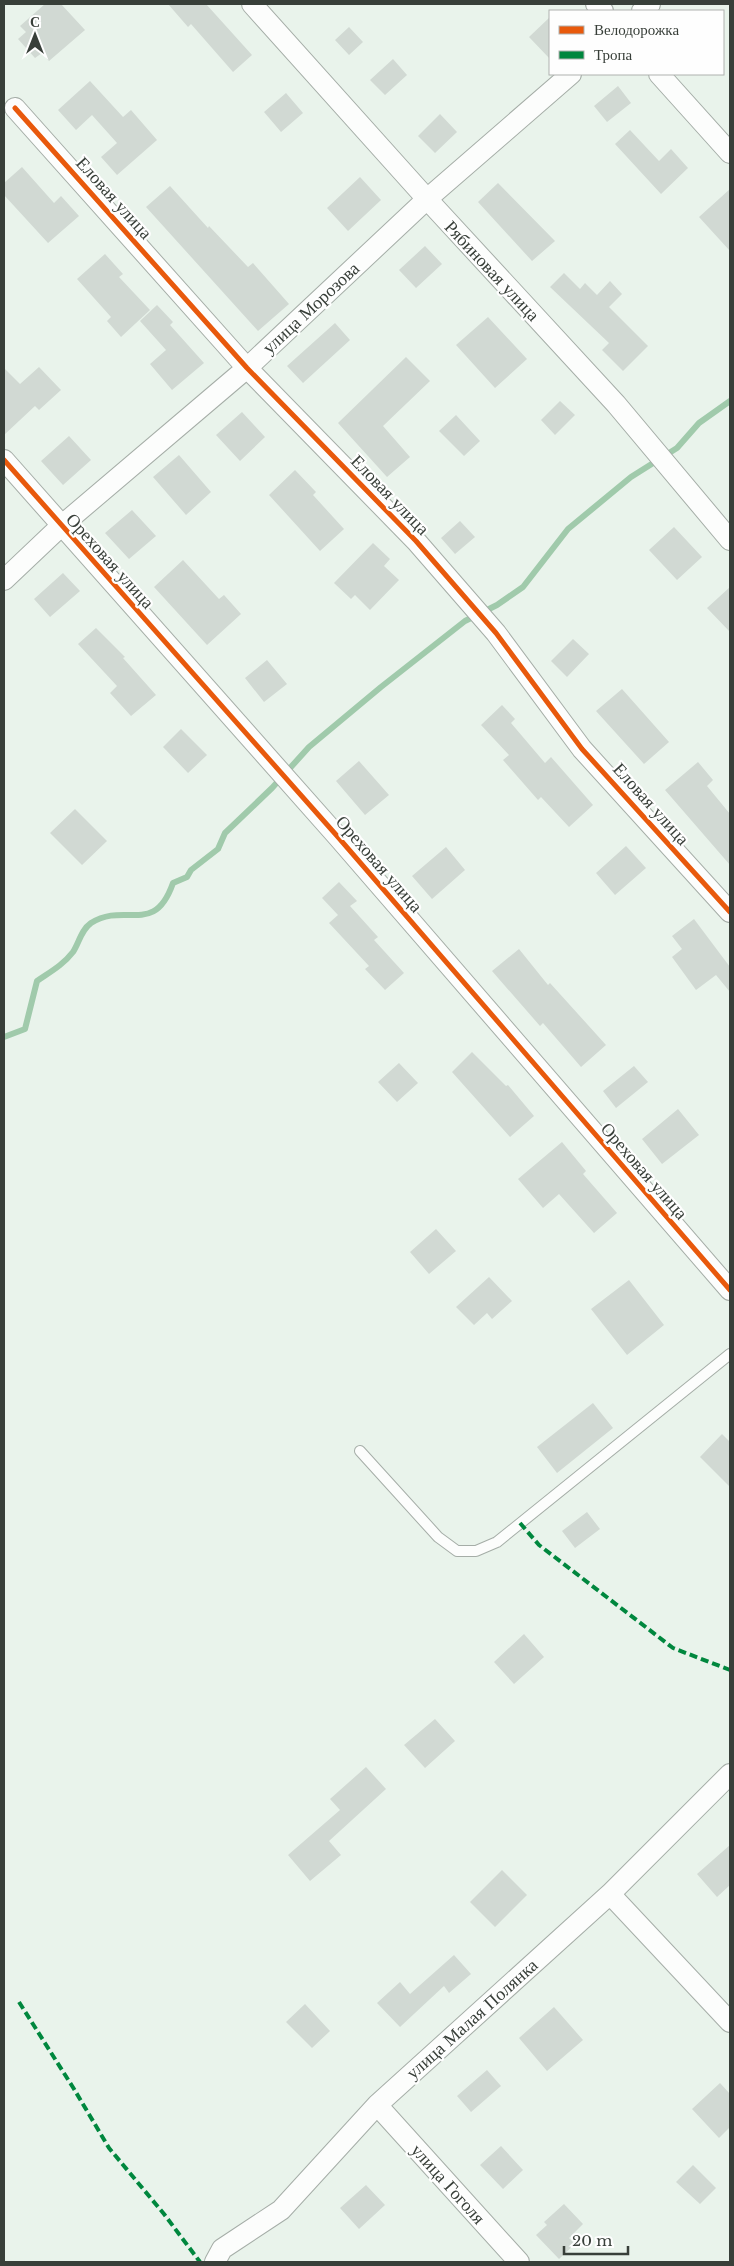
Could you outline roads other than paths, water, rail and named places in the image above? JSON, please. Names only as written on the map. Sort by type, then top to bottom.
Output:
[{"type":"street","name":"Рябиновая улица","points":[[252,4],[427,199],[616,404],[730,540]]},
{"type":"street","name":"улица Морозова","points":[[4,580],[61,526],[247,368],[427,199],[570,75]]},
{"type":"street","points":[[660,75],[730,153]]},
{"type":"street","name":"Еловая улица","points":[[15,108],[247,368],[416,540],[490,626],[582,749],[730,912]]},
{"type":"street","name":"Ореховая улица","points":[[4,460],[293,788],[730,1290]]},
{"type":"street","name":"улица Малая Полянка","points":[[215,2262],[222,2249],[282,2210],[377,2105],[610,1894],[730,1774]]},
{"type":"street","points":[[610,1894],[730,2022]]},
{"type":"street","name":"улица Гоголя","points":[[377,2105],[519,2262]]},
{"type":"lane","points":[[360,1451],[438,1537],[457,1551],[476,1551],[497,1542],[730,1354]]},
{"type":"waterway","points":[[4,1037],[25,1029],[37,981],[69,957],[82,933],[91,923],[104,917],[148,914],[157,909],[165,899],[173,883],[187,877],[191,870],[218,849],[225,833],[272,788],[309,747],[465,621],[497,605],[523,587],[568,529],[631,477],[677,448],[699,423],[730,401]]}]
